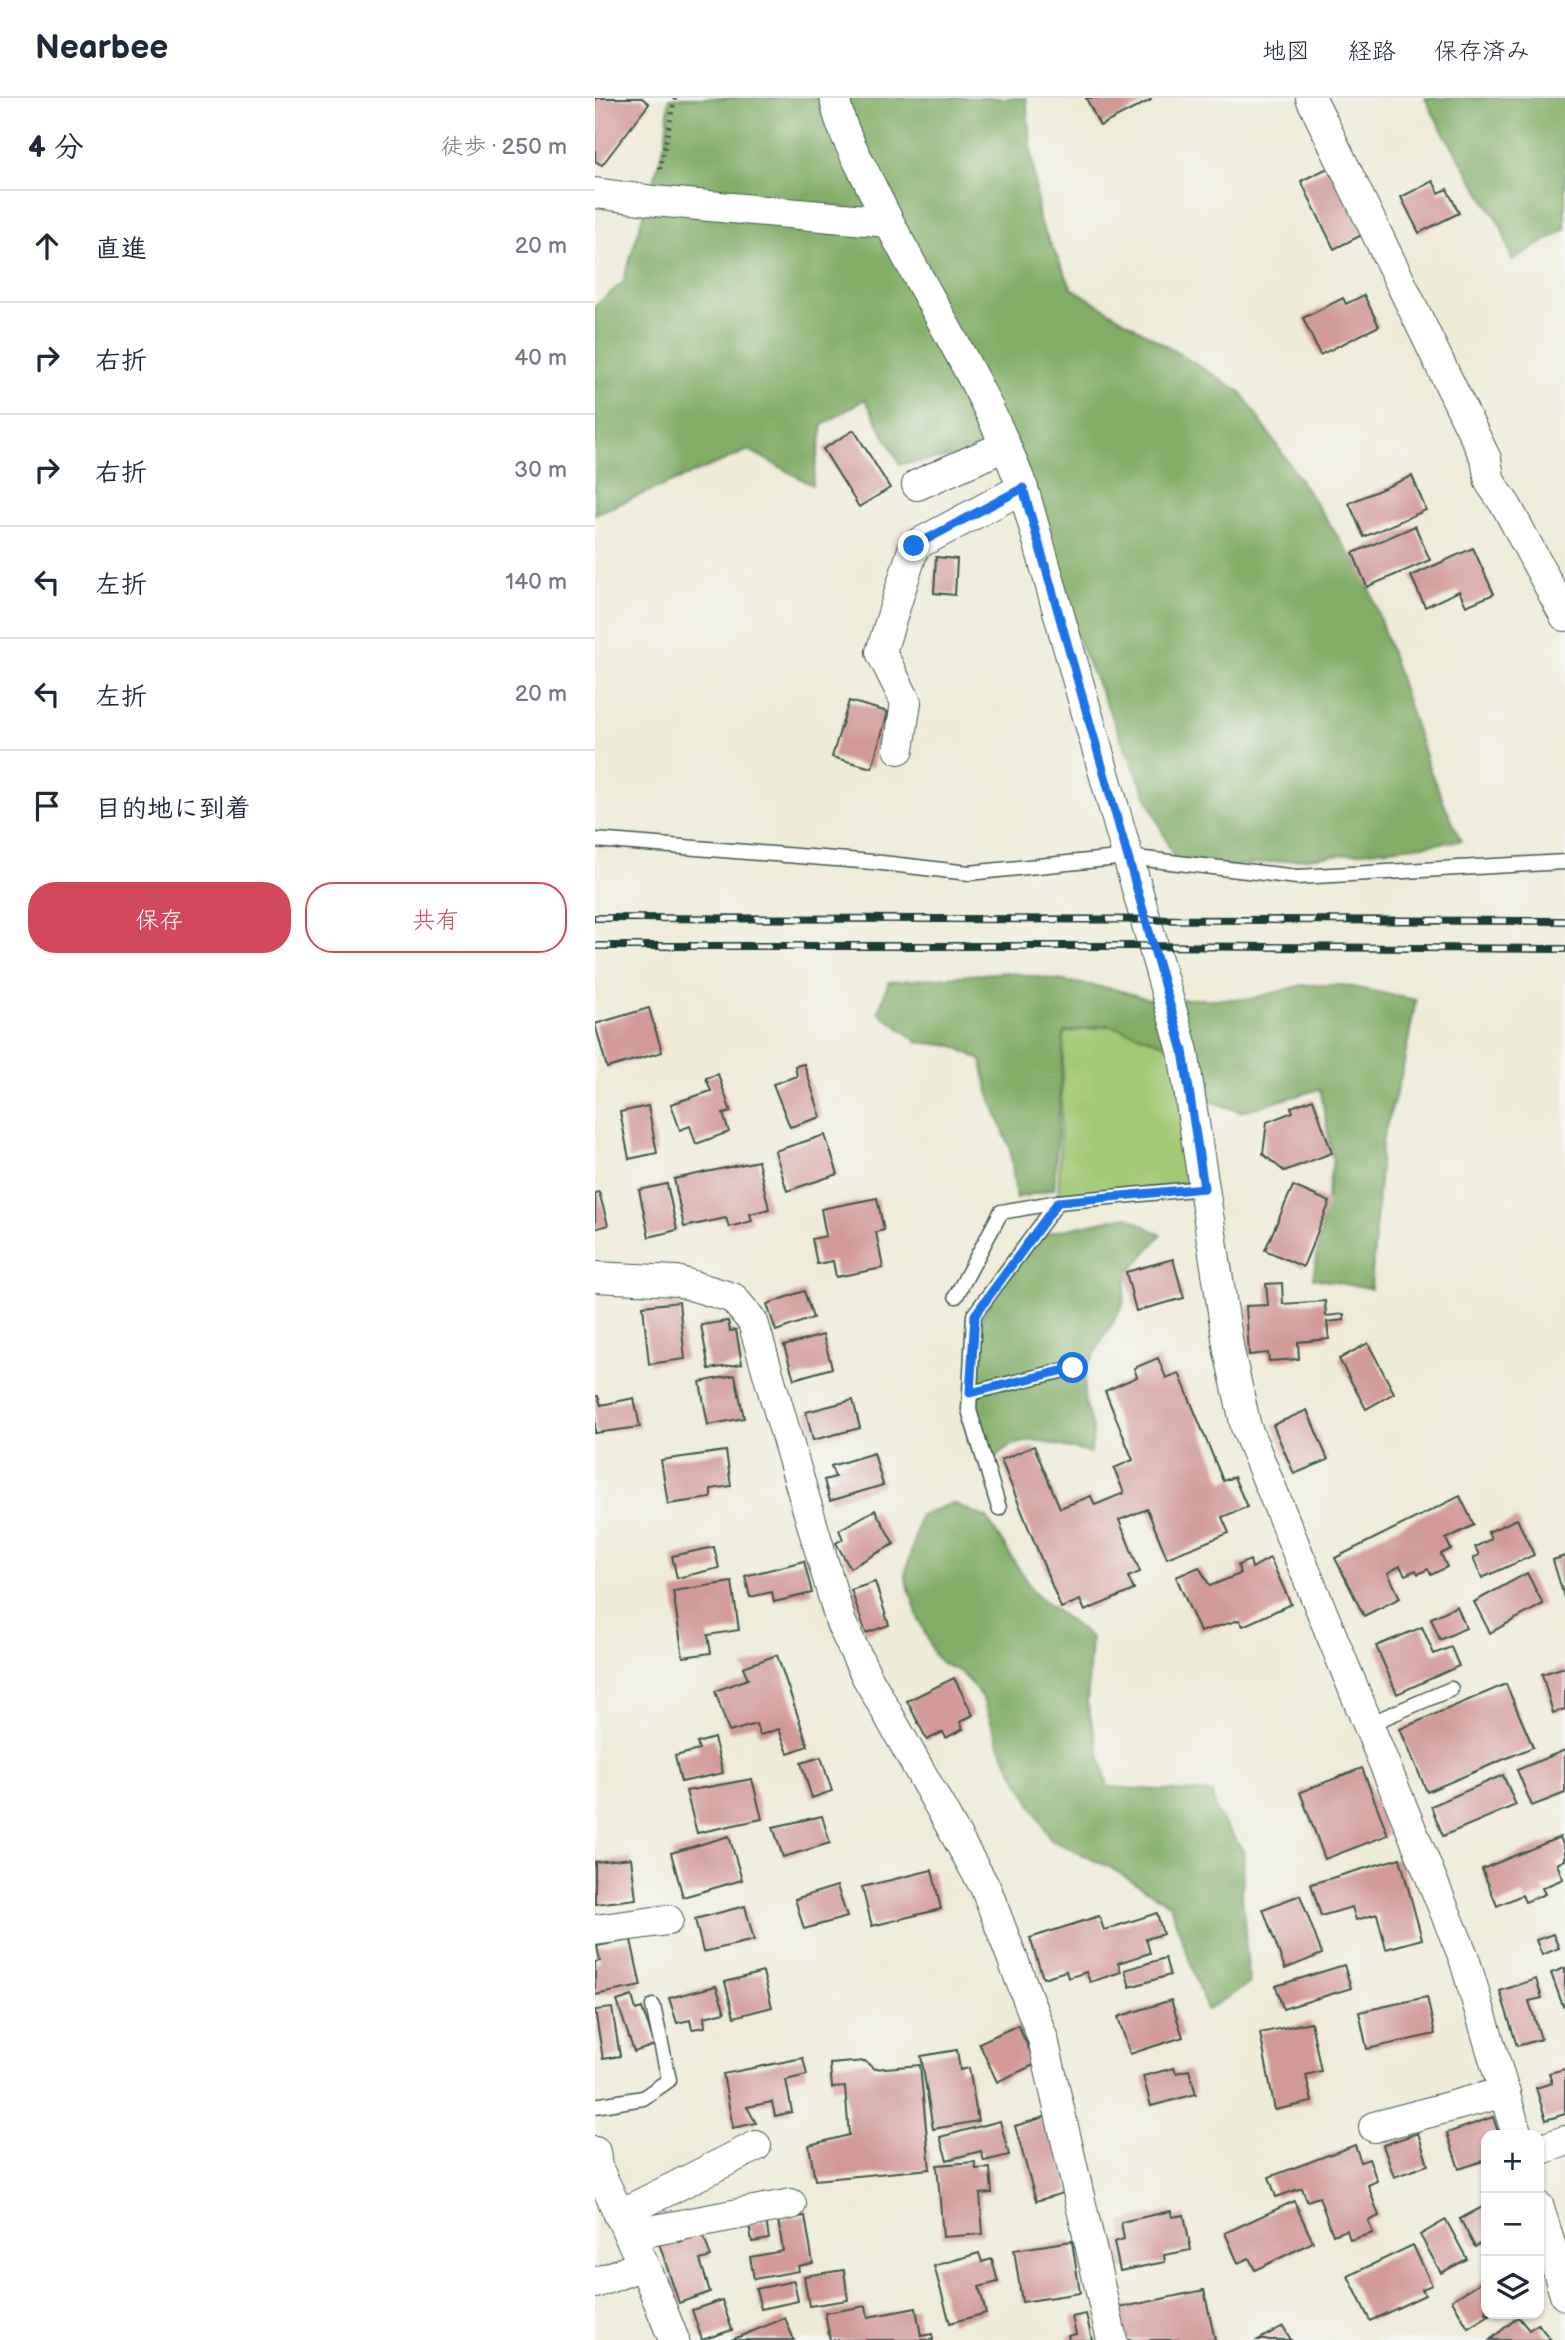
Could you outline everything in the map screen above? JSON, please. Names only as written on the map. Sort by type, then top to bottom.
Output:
[{"type":"street","points":[[835,98],[847,134],[888,222],[987,407],[1023,488],[1183,1051],[1229,1351],[1246,1427],[1464,1958],[1516,2130]]},
{"type":"street","points":[[1311,98],[1486,459],[1490,482],[1507,507],[1565,616]]},
{"type":"street","points":[[595,193],[654,201],[888,222]]},
{"type":"street","points":[[917,485],[1005,446]]},
{"type":"street","points":[[899,749],[906,702],[881,652],[914,546],[1023,488]]},
{"type":"street","points":[[595,1277],[677,1282],[733,1298],[753,1322],[841,1623],[866,1675],[986,1889],[1043,2039],[1112,2340]]},
{"type":"street","points":[[595,1930],[668,1920]]},
{"type":"street","points":[[1374,2127],[1505,2092]]},
{"type":"street","points":[[1544,2148],[1565,2141]]},
{"type":"street","points":[[624,2225],[755,2146]]},
{"type":"street","points":[[596,2163],[674,2340]]},
{"type":"street","points":[[624,2225],[791,2204]]},
{"type":"street","points":[[1544,2224],[1565,2295]]},
{"type":"street","points":[[595,2283],[643,2265]]},
{"type":"lane","points":[[595,840],[873,862],[969,873],[1128,857],[1297,877],[1565,862]]},
{"type":"lane","points":[[956,1296],[1001,1212],[1058,1202],[1204,1188]]},
{"type":"lane","points":[[999,1508],[969,1410],[975,1315],[1058,1202]]},
{"type":"lane","points":[[970,1393],[1073,1368]]},
{"type":"lane","points":[[1369,1724],[1451,1689]]},
{"type":"lane","points":[[595,2106],[643,2098],[669,2080],[653,2006]]},
{"type":"path","points":[[654,201],[675,98]]},
{"type":"green space","points":[[669,98],[1026,98],[1039,220],[1072,288],[1241,392],[1367,580],[1430,771],[1461,841],[1180,872],[1047,570],[1014,469],[987,453],[900,464],[865,399],[823,425],[812,485],[749,450],[595,514],[595,306],[623,282],[666,139]]},
{"type":"green space","points":[[1425,98],[1565,98],[1565,230],[1512,260],[1501,226]]},
{"type":"green space","points":[[1006,972],[1114,989],[1149,999],[1250,999],[1302,985],[1343,985],[1416,1000],[1402,1073],[1382,1141],[1371,1289],[1313,1278],[1333,1160],[1320,1089],[1240,1112],[1206,1099],[1182,1051],[1107,1025],[1064,1032],[1054,1189],[1016,1198],[1010,1148],[991,1100],[981,1060],[954,1046],[918,1042],[878,1012],[889,982]]},
{"type":"green space","points":[[1163,1017],[1203,1180],[1058,1202],[1064,1033]]},
{"type":"green space","points":[[1127,1216],[1161,1235],[1127,1275],[1123,1305],[1086,1368],[1084,1398],[1093,1430],[1091,1453],[1034,1440],[1009,1446],[989,1463],[968,1443],[970,1393],[979,1322],[1016,1259],[1044,1234]]},
{"type":"green space","points":[[953,1503],[987,1518],[1034,1593],[1091,1638],[1087,1703],[1108,1787],[1212,1793],[1216,1811],[1244,1852],[1242,1893],[1249,1984],[1207,2010],[1170,1905],[1111,1868],[1051,1840],[1000,1747],[982,1697],[961,1672],[945,1665],[935,1656],[919,1620],[905,1576],[920,1515]]},
{"type":"building","points":[[595,98],[642,98],[649,104],[602,165],[595,161]]},
{"type":"building","points":[[1086,98],[1150,98],[1151,100],[1100,126]]},
{"type":"building","points":[[1336,164],[1370,231],[1334,249],[1301,181]]},
{"type":"building","points":[[1433,181],[1439,193],[1447,189],[1459,213],[1419,233],[1401,197]]},
{"type":"building","points":[[1364,295],[1379,326],[1320,355],[1303,318],[1343,298],[1346,304]]},
{"type":"building","points":[[854,430],[890,488],[859,507],[823,449]]},
{"type":"building","points":[[1412,476],[1426,510],[1364,537],[1349,503]]},
{"type":"building","points":[[1415,526],[1430,560],[1367,587],[1353,553]]},
{"type":"building","points":[[1473,548],[1494,594],[1466,606],[1459,591],[1425,607],[1411,576]]},
{"type":"building","points":[[936,557],[957,559],[955,595],[934,593]]},
{"type":"building","points":[[849,701],[888,712],[872,768],[832,757]]},
{"type":"building","points":[[649,1008],[662,1052],[607,1068],[595,1024]]},
{"type":"building","points":[[804,1064],[821,1117],[790,1127],[773,1084],[797,1076],[795,1066]]},
{"type":"building","points":[[718,1074],[731,1112],[723,1114],[729,1132],[696,1144],[690,1126],[680,1130],[671,1104],[711,1091],[706,1078]]},
{"type":"building","points":[[1313,1099],[1332,1153],[1284,1171],[1263,1154],[1267,1122],[1293,1112],[1291,1107]]},
{"type":"building","points":[[648,1106],[657,1153],[629,1159],[620,1112]]},
{"type":"building","points":[[825,1135],[838,1174],[787,1191],[775,1151]]},
{"type":"building","points":[[758,1161],[769,1209],[750,1214],[752,1221],[729,1227],[726,1218],[684,1227],[674,1179]]},
{"type":"building","points":[[667,1184],[677,1230],[649,1237],[639,1190]]},
{"type":"building","points":[[1293,1186],[1330,1202],[1303,1267],[1265,1250]]},
{"type":"building","points":[[599,1192],[608,1225],[595,1229],[595,1193]]},
{"type":"building","points":[[877,1198],[884,1230],[876,1232],[883,1268],[836,1277],[833,1261],[817,1264],[812,1239],[826,1236],[821,1209]]},
{"type":"building","points":[[1173,1259],[1184,1298],[1136,1311],[1126,1272]]},
{"type":"building","points":[[1282,1283],[1283,1304],[1325,1301],[1326,1316],[1344,1314],[1344,1320],[1327,1322],[1329,1339],[1298,1342],[1299,1359],[1269,1361],[1268,1353],[1249,1355],[1246,1306],[1268,1305],[1266,1284]]},
{"type":"building","points":[[804,1291],[813,1318],[776,1331],[767,1304]]},
{"type":"building","points":[[679,1302],[685,1359],[649,1364],[643,1306]]},
{"type":"building","points":[[728,1321],[730,1331],[736,1330],[742,1364],[709,1369],[701,1325]]},
{"type":"building","points":[[823,1335],[832,1368],[794,1379],[784,1346]]},
{"type":"building","points":[[1368,1343],[1394,1393],[1366,1409],[1339,1359]]},
{"type":"building","points":[[1158,1358],[1166,1378],[1179,1373],[1223,1481],[1234,1477],[1247,1507],[1222,1517],[1229,1533],[1167,1558],[1147,1509],[1119,1520],[1140,1572],[1128,1577],[1134,1590],[1085,1611],[1080,1600],[1061,1608],[1001,1460],[1034,1446],[1060,1508],[1091,1496],[1095,1505],[1124,1493],[1114,1468],[1133,1460],[1105,1391],[1137,1377],[1134,1368]]},
{"type":"building","points":[[735,1375],[744,1418],[708,1425],[700,1382]]},
{"type":"building","points":[[598,1396],[601,1405],[634,1398],[640,1427],[595,1433],[595,1397]]},
{"type":"building","points":[[853,1400],[860,1428],[813,1440],[806,1412]]},
{"type":"building","points":[[1307,1410],[1328,1460],[1294,1474],[1273,1425]]},
{"type":"building","points":[[726,1451],[731,1486],[711,1489],[711,1498],[668,1504],[661,1460]]},
{"type":"building","points":[[874,1453],[883,1485],[830,1501],[824,1480],[835,1477],[831,1466]]},
{"type":"building","points":[[1460,1496],[1474,1525],[1446,1539],[1451,1549],[1441,1554],[1447,1567],[1431,1575],[1428,1569],[1418,1574],[1416,1570],[1405,1575],[1400,1566],[1388,1573],[1400,1598],[1364,1616],[1335,1558]]},
{"type":"building","points":[[875,1510],[894,1544],[850,1568],[836,1543],[843,1539],[839,1530]]},
{"type":"building","points":[[1517,1519],[1534,1555],[1482,1578],[1473,1558],[1479,1555],[1475,1547],[1491,1539],[1488,1532]]},
{"type":"building","points":[[714,1547],[719,1568],[677,1578],[672,1556]]},
{"type":"building","points":[[1565,1556],[1565,1597],[1564,1597],[1553,1560]]},
{"type":"building","points":[[1270,1558],[1291,1604],[1243,1626],[1239,1620],[1200,1632],[1176,1577],[1199,1567],[1210,1586],[1240,1574],[1238,1565],[1250,1560],[1252,1568]]},
{"type":"building","points":[[804,1561],[812,1593],[774,1602],[772,1592],[750,1597],[745,1576]]},
{"type":"building","points":[[1527,1573],[1543,1604],[1490,1633],[1474,1602]]},
{"type":"building","points":[[732,1582],[739,1630],[708,1635],[711,1653],[683,1657],[673,1591]]},
{"type":"building","points":[[875,1582],[889,1625],[866,1633],[851,1590]]},
{"type":"building","points":[[1457,1606],[1466,1628],[1440,1640],[1431,1618]]},
{"type":"building","points":[[1422,1627],[1434,1654],[1451,1647],[1459,1666],[1397,1694],[1376,1646]]},
{"type":"building","points":[[777,1655],[808,1746],[788,1753],[779,1729],[760,1735],[756,1724],[729,1732],[715,1691],[748,1679],[743,1667]]},
{"type":"building","points":[[1565,1667],[1565,1709],[1553,1713],[1542,1674]]},
{"type":"building","points":[[954,1678],[973,1715],[960,1722],[963,1729],[946,1738],[943,1732],[927,1740],[907,1701]]},
{"type":"building","points":[[1506,1684],[1533,1747],[1427,1792],[1400,1729]]},
{"type":"building","points":[[714,1738],[723,1773],[681,1782],[675,1756],[699,1750],[697,1743]]},
{"type":"building","points":[[1565,1750],[1565,1793],[1532,1806],[1517,1770]]},
{"type":"building","points":[[821,1757],[832,1791],[812,1798],[801,1763]]},
{"type":"building","points":[[1362,1768],[1388,1835],[1325,1859],[1300,1792]]},
{"type":"building","points":[[1503,1775],[1516,1805],[1443,1836],[1431,1806]]},
{"type":"building","points":[[752,1779],[762,1819],[697,1833],[686,1791]]},
{"type":"building","points":[[822,1816],[830,1843],[783,1857],[773,1827]]},
{"type":"building","points":[[729,1836],[742,1880],[683,1897],[671,1853]]},
{"type":"building","points":[[1560,1837],[1565,1850],[1565,1860],[1557,1864],[1563,1879],[1542,1888],[1545,1894],[1525,1902],[1522,1895],[1497,1906],[1482,1869]]},
{"type":"building","points":[[631,1858],[636,1899],[595,1904],[595,1862]]},
{"type":"building","points":[[1400,1858],[1422,1939],[1386,1949],[1377,1914],[1356,1920],[1352,1907],[1321,1916],[1311,1884]]},
{"type":"building","points":[[932,1870],[941,1909],[872,1926],[862,1887]]},
{"type":"building","points":[[837,1886],[847,1917],[804,1929],[795,1899]]},
{"type":"building","points":[[1300,1895],[1322,1954],[1285,1969],[1263,1909]]},
{"type":"building","points":[[745,1906],[754,1940],[703,1952],[695,1919]]},
{"type":"building","points":[[1157,1913],[1163,1934],[1146,1939],[1150,1953],[1118,1963],[1121,1972],[1090,1982],[1086,1972],[1068,1978],[1066,1971],[1043,1978],[1030,1938],[1099,1916],[1104,1930]]},
{"type":"building","points":[[1553,1934],[1559,1948],[1542,1955],[1536,1940]]},
{"type":"building","points":[[631,1940],[641,1986],[595,1995],[595,1962],[600,1961],[597,1946]]},
{"type":"building","points":[[1165,1958],[1170,1975],[1130,1987],[1125,1970]]},
{"type":"building","points":[[1344,1965],[1351,1988],[1283,2009],[1276,1986]]},
{"type":"building","points":[[1565,1968],[1565,2005],[1563,2006],[1551,1973]]},
{"type":"building","points":[[763,1972],[772,2007],[734,2017],[725,1982]]},
{"type":"building","points":[[1536,1979],[1542,1998],[1529,2001],[1541,2039],[1517,2046],[1500,1991]]},
{"type":"building","points":[[716,1986],[725,2012],[704,2017],[705,2027],[692,2029],[690,2020],[677,2023],[669,1998]]},
{"type":"building","points":[[632,1996],[636,2010],[642,2008],[655,2045],[634,2052],[617,2001]]},
{"type":"building","points":[[1427,1997],[1435,2034],[1367,2049],[1359,2012]]},
{"type":"building","points":[[1171,2000],[1183,2037],[1130,2054],[1118,2017]]},
{"type":"building","points":[[612,2008],[620,2056],[603,2059],[595,2010]]},
{"type":"building","points":[[1311,2022],[1321,2071],[1306,2075],[1312,2102],[1275,2110],[1260,2033]]},
{"type":"building","points":[[1018,2025],[1036,2064],[997,2082],[979,2043]]},
{"type":"building","points":[[957,2050],[960,2070],[969,2068],[978,2121],[933,2129],[921,2056]]},
{"type":"building","points":[[803,2058],[807,2075],[786,2080],[792,2112],[775,2116],[772,2102],[747,2107],[756,2123],[733,2128],[723,2074]]},
{"type":"building","points":[[865,2061],[874,2069],[920,2065],[930,2169],[815,2180],[809,2145],[849,2135],[845,2087],[832,2088],[830,2064]]},
{"type":"building","points":[[1174,2068],[1176,2073],[1189,2070],[1196,2094],[1151,2106],[1143,2076]]},
{"type":"building","points":[[1565,2069],[1565,2114],[1546,2120],[1536,2088],[1552,2083],[1549,2073]]},
{"type":"building","points":[[1048,2116],[1070,2191],[1036,2201],[1015,2126]]},
{"type":"building","points":[[1493,2117],[1497,2130],[1481,2130],[1481,2162],[1459,2169],[1447,2133]]},
{"type":"building","points":[[1000,2121],[1009,2155],[984,2161],[981,2151],[947,2160],[940,2137]]},
{"type":"building","points":[[1418,2133],[1428,2165],[1394,2177],[1383,2145]]},
{"type":"building","points":[[1355,2145],[1361,2162],[1369,2159],[1377,2181],[1368,2185],[1379,2216],[1368,2221],[1373,2233],[1350,2240],[1347,2230],[1333,2235],[1319,2197],[1307,2201],[1302,2188],[1276,2197],[1269,2177]]},
{"type":"building","points":[[975,2162],[976,2169],[990,2168],[992,2193],[980,2194],[983,2234],[943,2237],[937,2165]]},
{"type":"building","points":[[1294,2201],[1313,2242],[1255,2270],[1249,2258],[1238,2263],[1225,2233]]},
{"type":"building","points":[[1481,2208],[1481,2243],[1475,2247],[1460,2219]]},
{"type":"building","points":[[1171,2211],[1172,2217],[1184,2215],[1191,2250],[1164,2255],[1165,2262],[1120,2271],[1114,2242],[1124,2239],[1121,2222]]},
{"type":"building","points":[[805,2216],[813,2263],[798,2266],[799,2271],[754,2279],[750,2257],[783,2251],[778,2220]]},
{"type":"building","points":[[766,2220],[769,2239],[752,2242],[749,2224]]},
{"type":"building","points":[[1446,2220],[1467,2259],[1441,2273],[1420,2235]]},
{"type":"building","points":[[703,2234],[711,2257],[700,2260],[710,2292],[679,2303],[659,2243],[677,2237],[679,2242]]},
{"type":"building","points":[[1072,2241],[1080,2293],[1022,2302],[1014,2250]]},
{"type":"building","points":[[1413,2245],[1432,2285],[1422,2289],[1425,2295],[1370,2321],[1348,2276]]},
{"type":"building","points":[[979,2253],[982,2262],[992,2259],[998,2282],[979,2287],[986,2313],[950,2323],[934,2266]]},
{"type":"building","points":[[844,2270],[848,2300],[809,2306],[804,2276]]},
{"type":"building","points":[[794,2281],[798,2301],[761,2309],[756,2289]]},
{"type":"building","points":[[1481,2282],[1483,2319],[1468,2328],[1452,2300]]},
{"type":"building","points":[[1204,2290],[1215,2340],[1126,2340],[1119,2308]]},
{"type":"building","points":[[722,2300],[732,2330],[702,2340],[692,2310]]},
{"type":"building","points":[[866,2306],[868,2317],[916,2308],[921,2336],[932,2334],[933,2340],[830,2340],[825,2313]]},
{"type":"building","points":[[1086,2314],[1092,2340],[1069,2340],[1068,2336],[1076,2334],[1072,2317]]},
{"type":"building","points":[[785,2318],[794,2340],[731,2340]]},
{"type":"building","points":[[1516,2319],[1520,2319],[1529,2330],[1538,2324],[1551,2340],[1490,2340]]},
{"type":"building","points":[[1283,2326],[1291,2340],[1258,2340]]},
{"type":"railway","points":[[595,918],[1565,921]]},
{"type":"railway","points":[[595,946],[1565,949]]},
{"type":"route","points":[[914,546],[1023,488],[1183,1051],[1204,1188],[1058,1202],[975,1315],[970,1393],[1073,1368]]}]
